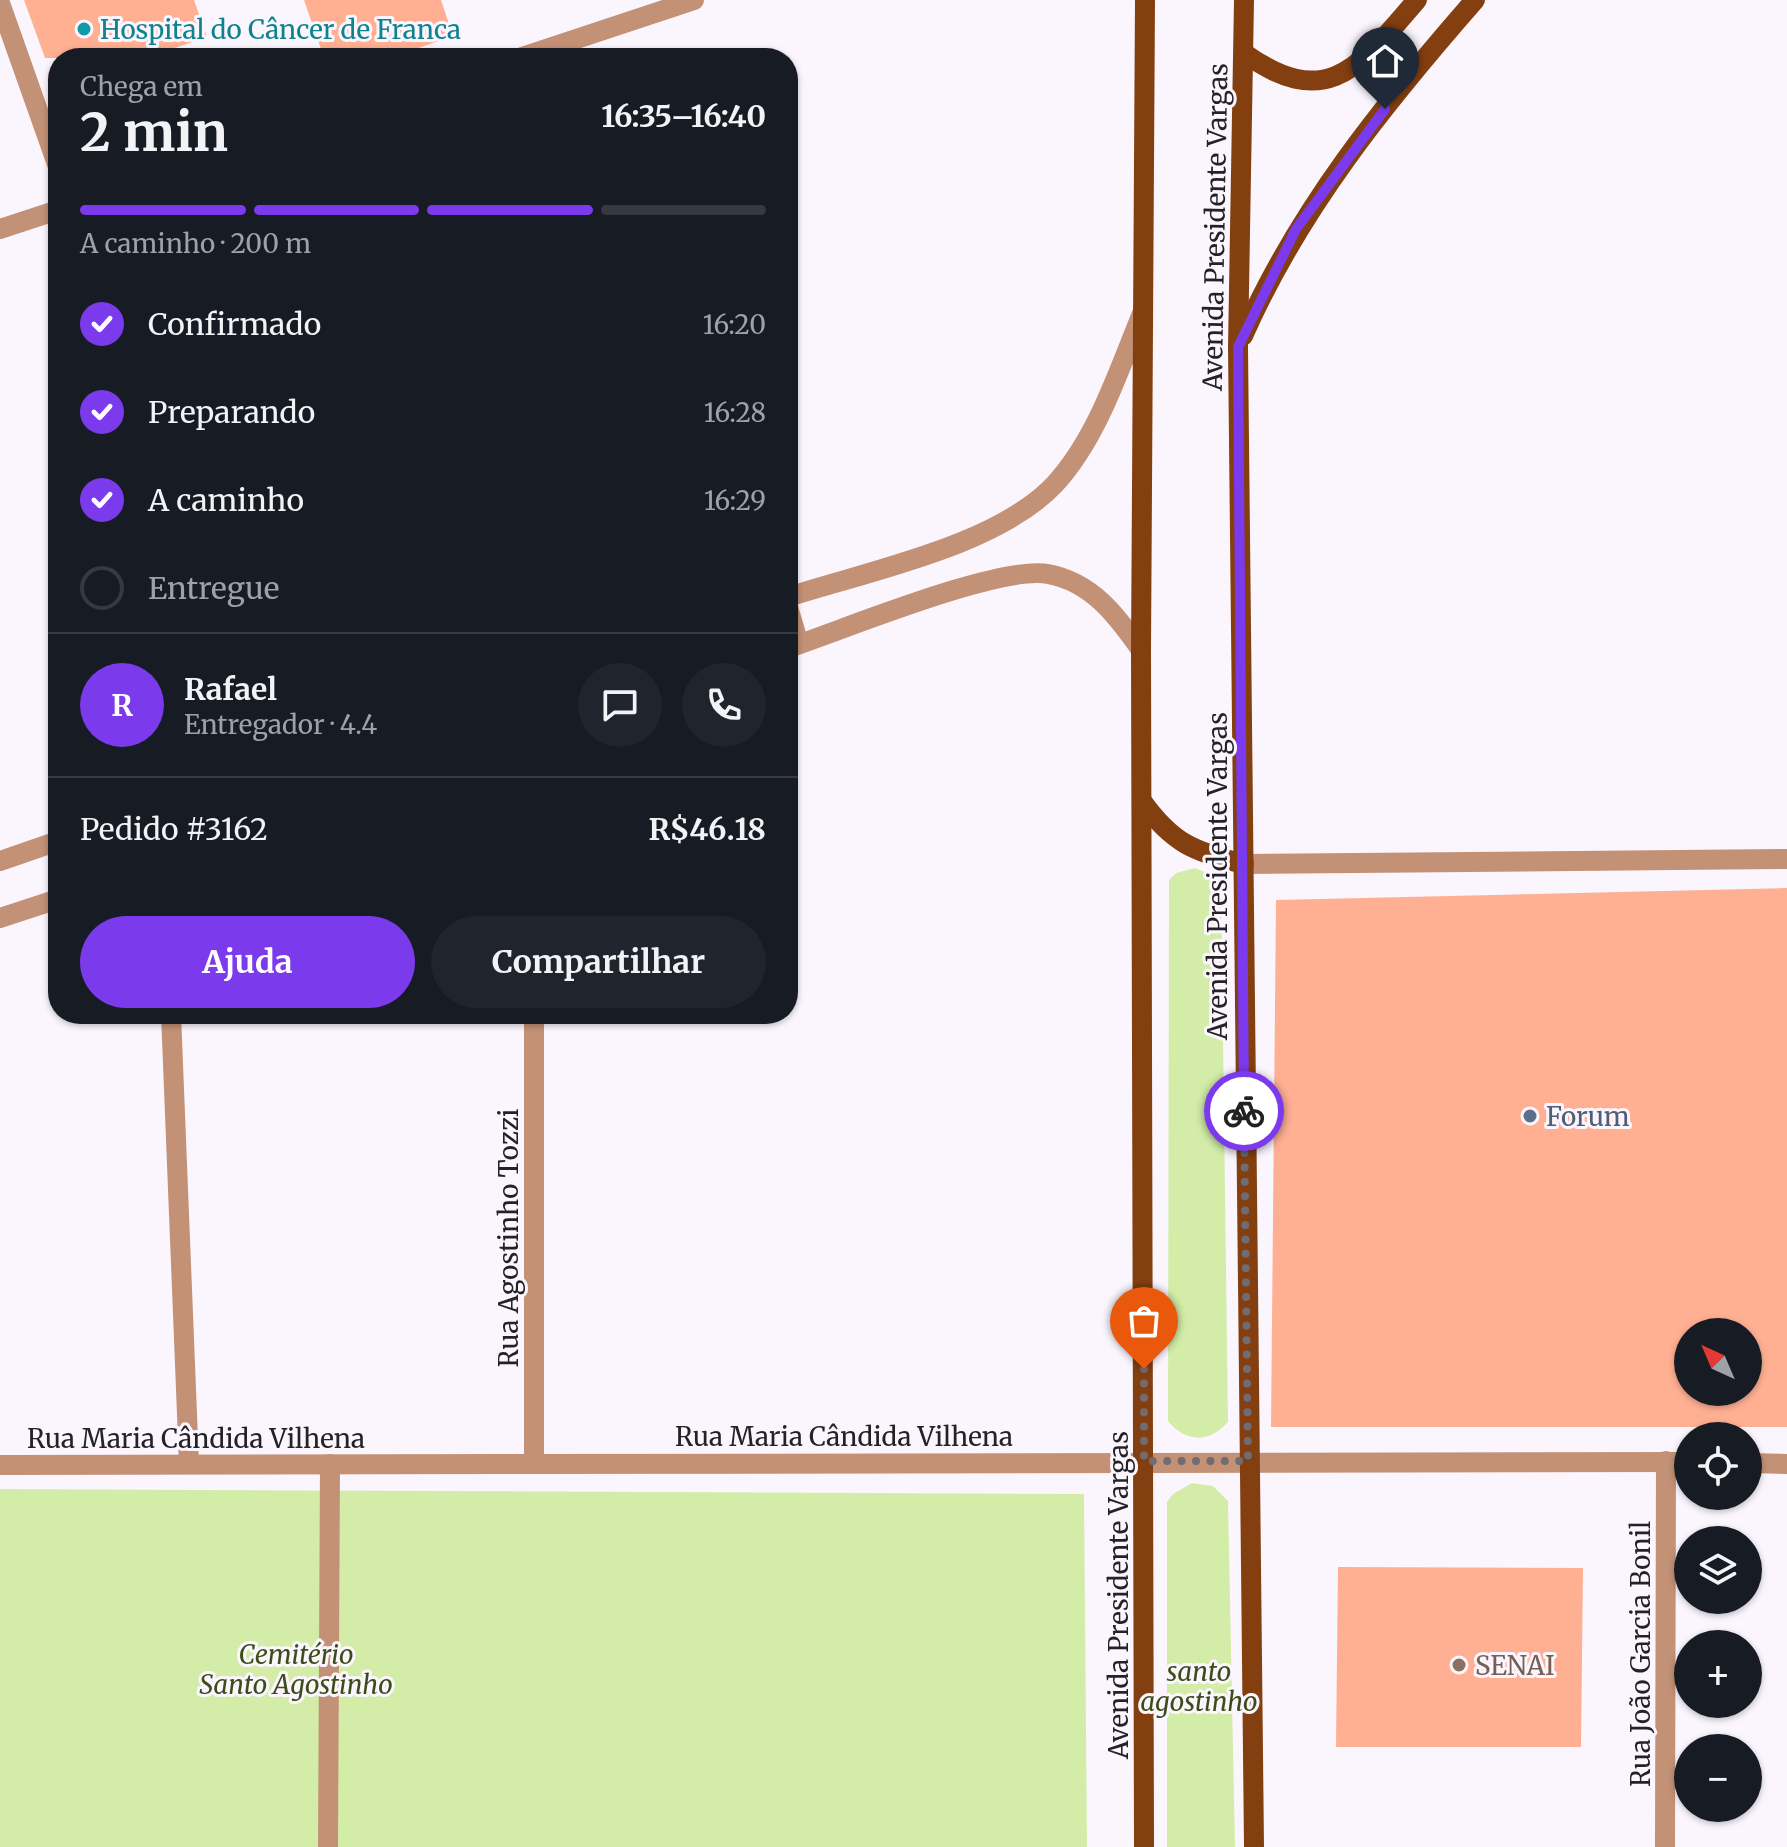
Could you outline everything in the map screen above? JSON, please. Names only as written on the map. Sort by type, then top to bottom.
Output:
[{"type":"main road","name":"Avenida Presidente Vargas","points":[[1144,1847],[1141,650],[1146,303],[1145,0]]},
{"type":"main road","name":"Avenida Presidente Vargas","points":[[1244,0],[1238,347],[1254,1847]]},
{"type":"main road","points":[[1244,53],[1266,69],[1299,81],[1329,81],[1365,59],[1417,0]]},
{"type":"main road","points":[[1238,347],[1296,229],[1348,154],[1475,0]]},
{"type":"main road","points":[[1142,801],[1160,826],[1182,844],[1208,855],[1244,864]]},
{"type":"street","points":[[549,48],[694,0]]},
{"type":"street","points":[[0,3],[48,139]]},
{"type":"street","points":[[0,229],[48,213]]},
{"type":"street","points":[[798,594],[968,540],[1020,513],[1055,484],[1085,442],[1146,303]]},
{"type":"street","points":[[798,645],[1000,577],[1047,574],[1081,586],[1110,606],[1141,650]]},
{"type":"street","points":[[0,861],[48,844]]},
{"type":"street","points":[[1244,864],[1787,859]]},
{"type":"street","points":[[0,918],[48,902]]},
{"type":"street","points":[[171,1024],[189,1464]]},
{"type":"street","name":"Rua Agostinho Tozzi","points":[[534,1024],[534,1463]]},
{"type":"street","name":"Rua João Garcia Bonil","points":[[1665,1847],[1666,1461]]},
{"type":"street","name":"Rua Maria Cândida Vilhena","points":[[0,1465],[1674,1461]]},
{"type":"street","points":[[1762,1463],[1787,1464]]},
{"type":"street","points":[[328,1847],[330,1464]]},
{"type":"green space","points":[[1195,868],[1214,876],[1221,883],[1228,1422],[1213,1434],[1198,1438],[1182,1433],[1168,1421],[1169,880],[1176,873]]},
{"type":"green space","name":"santo agostinho","points":[[1192,1483],[1213,1486],[1228,1501],[1235,1847],[1167,1847],[1167,1502],[1173,1494]]},
{"type":"green space","name":"Cemitério Santo Agostinho","points":[[0,1489],[1084,1494],[1087,1847],[0,1847]]},
{"type":"building","points":[[24,0],[194,0],[207,37],[175,48],[48,48],[48,58],[45,58]]},
{"type":"building","points":[[304,0],[441,0],[453,36],[419,48],[321,48]]},
{"type":"building","name":"Forum","points":[[1787,888],[1787,1427],[1762,1427],[1762,1422],[1674,1422],[1674,1427],[1271,1427],[1276,900]]},
{"type":"building","points":[[1338,1567],[1583,1568],[1581,1747],[1336,1747]]},
{"type":"way so far","points":[[1144,1369],[1144,1461],[1248,1461],[1244,1111]]},
{"type":"place","name":"Hospital do Câncer de Franca","points":[[84,29]]},
{"type":"place","name":"Forum","points":[[1530,1116]]},
{"type":"place","name":"SENAI","points":[[1459,1665]]},
{"type":"route","points":[[1244,1111],[1238,347],[1296,229],[1348,154],[1385,109]]}]
